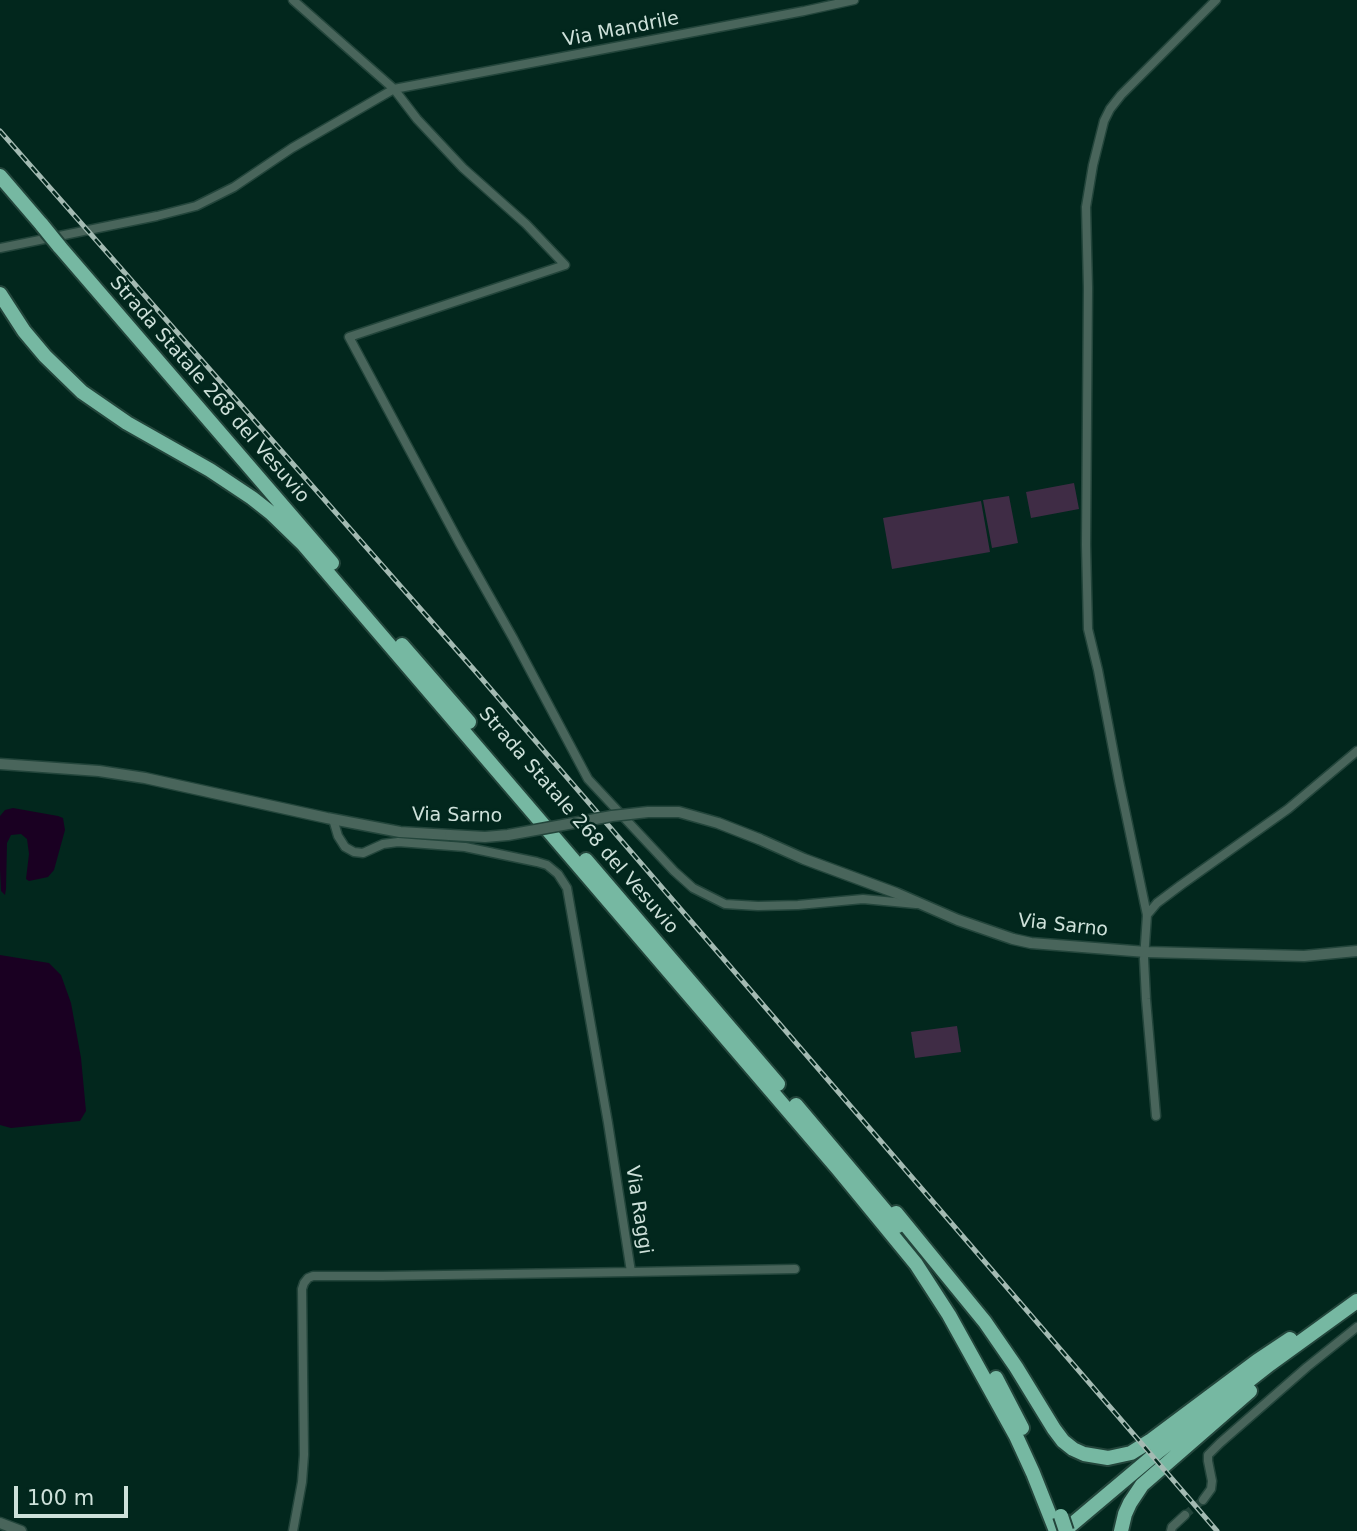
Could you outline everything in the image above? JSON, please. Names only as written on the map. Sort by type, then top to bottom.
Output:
[{"type":"highway","name":"Strada Statale 268 del Vesuvio","points":[[0,176],[846,1163],[923,1258],[957,1310],[1012,1408],[1042,1469],[1060,1526]]},
{"type":"highway","name":"Strada Statale 268 del Vesuvio","points":[[0,294],[24,331],[82,392],[127,423],[252,498],[290,530],[320,563],[830,1159],[916,1264],[949,1315],[1010,1424],[1060,1526]]},
{"type":"highway","points":[[846,1163],[884,1199],[985,1322],[1063,1441],[1084,1454],[1108,1458],[1131,1453],[1357,1290]]},
{"type":"highway","points":[[1060,1526],[1270,1364],[1357,1302]]},
{"type":"highway","points":[[1121,1531],[1130,1503],[1142,1485],[1357,1302]]},
{"type":"highway","points":[[1159,1451],[1188,1423],[1290,1339]]},
{"type":"street","points":[[293,0],[394,89],[417,119],[463,168],[526,224],[565,265],[349,337],[588,779],[692,888],[725,904],[798,905],[863,899],[922,905]]},
{"type":"street","name":"Via Mandrile","points":[[0,248],[157,216],[196,205],[234,187],[292,148],[394,89],[853,0]]},
{"type":"street","points":[[1156,1116],[1144,959],[1147,915],[1088,629],[1086,207],[1093,165],[1104,121],[1110,109],[1216,0]]},
{"type":"street","points":[[1147,915],[1157,903],[1289,808],[1357,751]]},
{"type":"street","name":"Via Sarno","points":[[0,764],[99,771],[179,785],[333,820],[400,832],[485,837],[612,816],[679,812],[718,822],[980,928],[1031,943],[1146,951],[1304,956],[1357,951]]},
{"type":"street","name":"Via Raggi","points":[[293,1531],[304,1455],[302,1289],[308,1278],[631,1272],[567,888],[558,874],[547,865],[465,847],[398,842],[383,844],[363,853],[354,852],[345,847],[333,820]]},
{"type":"street","points":[[631,1272],[794,1269]]},
{"type":"street","points":[[1203,1500],[1211,1489],[1209,1455],[1307,1367],[1357,1327]]},
{"type":"street","points":[[1171,1531],[1185,1515]]},
{"type":"street","points":[[0,1523],[21,1531]]},
{"type":"shaded area","points":[[1074,483],[1079,509],[1031,518],[1026,492]]},
{"type":"shaded area","points":[[1009,496],[1018,543],[992,548],[983,500]]},
{"type":"shaded area","points":[[981,501],[990,552],[892,569],[883,518]]},
{"type":"shaded area","points":[[13,808],[63,818],[65,830],[54,870],[48,877],[29,881],[26,879],[29,854],[27,839],[21,834],[11,835],[7,843],[5,895],[1,891],[0,816],[5,810]]},
{"type":"shaded area","points":[[0,955],[49,963],[61,975],[71,1003],[81,1058],[86,1111],[80,1121],[11,1128],[0,1125]]},
{"type":"shaded area","points":[[957,1026],[961,1052],[915,1058],[911,1032]]},
{"type":"tunnel","points":[[1185,1515],[1203,1500]]},
{"type":"railway","points":[[0,131],[476,672],[1217,1531]]}]
